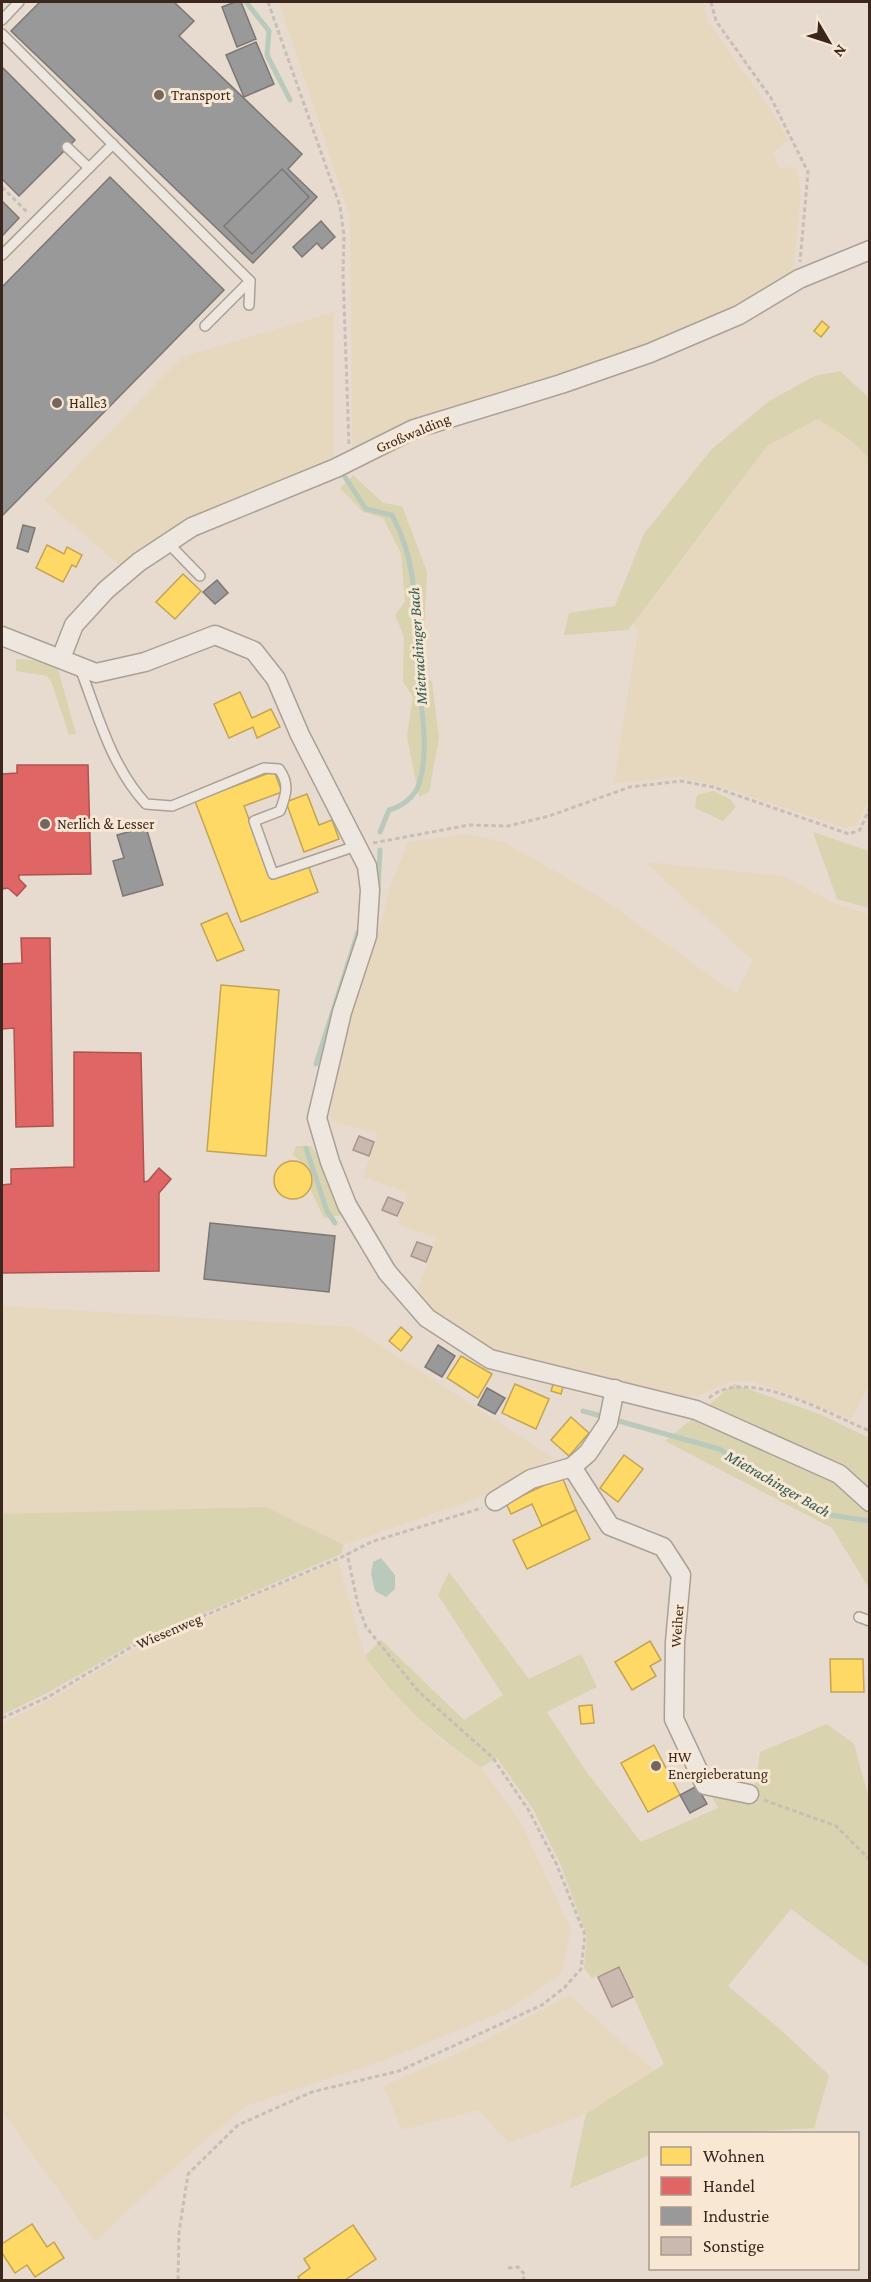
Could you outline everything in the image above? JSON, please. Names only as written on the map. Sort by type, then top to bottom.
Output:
[{"type":"street","name":"Großwalding","points":[[61,658],[74,625],[106,590],[139,562],[192,527],[350,461],[414,429],[561,384],[650,353],[740,315],[798,279],[870,250]]},
{"type":"street","points":[[2,636],[96,673],[145,662],[215,635],[254,651],[276,679],[300,735],[367,866],[370,890],[367,936],[342,1012],[317,1118],[330,1162],[347,1205],[387,1272],[427,1318],[490,1359],[696,1410],[839,1474],[870,1502]]},
{"type":"street","points":[[495,1501],[531,1479],[572,1467],[588,1453],[610,1415],[615,1389]]},
{"type":"street","name":"Weiher","points":[[572,1467],[610,1526],[663,1547],[681,1575],[675,1641],[674,1719],[705,1785],[749,1794]]},
{"type":"lane","points":[[2,20],[19,2]]},
{"type":"lane","points":[[2,34],[250,281],[249,305]]},
{"type":"lane","points":[[2,255],[113,144]]},
{"type":"lane","points":[[67,147],[89,168]]},
{"type":"lane","points":[[205,326],[250,281]]},
{"type":"lane","points":[[168,543],[200,576]]},
{"type":"lane","points":[[79,665],[104,737],[131,788],[146,804],[172,806],[264,768],[279,769],[286,778],[287,794],[280,811],[254,821],[273,874],[356,846]]},
{"type":"lane","points":[[859,1617],[870,1621]]},
{"type":"path","points":[[268,2],[340,206],[344,236],[344,319],[350,461]]},
{"type":"path","points":[[711,2],[716,21],[771,98],[808,172],[798,279]]},
{"type":"path","points":[[2,187],[36,221]]},
{"type":"path","points":[[356,846],[469,825],[508,826],[549,816],[630,787],[681,780],[713,787],[849,834],[860,830],[870,807]]},
{"type":"path","points":[[696,1410],[714,1394],[734,1387],[754,1386],[798,1401],[870,1431]]},
{"type":"path","name":"Wiesenweg","points":[[2,1718],[48,1697],[133,1646],[342,1557],[371,1542],[478,1509],[495,1501]]},
{"type":"path","points":[[178,2280],[178,2232],[188,2174],[238,2126],[312,2092],[399,2071],[542,2005],[565,1987],[581,1969],[585,1935],[556,1863],[529,1811],[493,1758],[419,1692],[366,1627],[358,1605],[347,1553]]},
{"type":"path","points":[[749,1794],[836,1826],[870,1860]]},
{"type":"path","points":[[508,2268],[518,2267],[525,2275],[523,2280]]},
{"type":"shaded area","points":[[279,2],[704,2],[708,22],[773,113],[788,140],[773,153],[779,168],[796,167],[801,194],[793,274],[740,308],[573,376],[352,454],[350,217]]},
{"type":"shaded area","points":[[334,312],[334,460],[124,569],[44,500],[182,357]]},
{"type":"shaded area","points":[[840,371],[869,398],[869,459],[852,441],[818,419],[768,445],[628,630],[564,635],[569,613],[615,606],[644,534],[711,450],[769,401],[815,376]]},
{"type":"shaded area","points":[[818,419],[852,441],[869,459],[870,796],[857,825],[844,828],[726,788],[680,777],[614,783],[638,630],[633,623],[768,445]]},
{"type":"shaded area","points":[[353,475],[383,503],[402,506],[427,572],[422,674],[432,682],[439,738],[429,792],[419,797],[407,736],[413,697],[403,682],[404,637],[395,615],[405,602],[401,553],[383,518],[363,512],[340,488]]},
{"type":"shaded area","points":[[16,659],[56,662],[76,734],[69,735],[52,683],[47,676],[16,671]]},
{"type":"shaded area","points":[[713,791],[730,799],[736,807],[723,821],[695,808],[697,795]]},
{"type":"shaded area","points":[[813,832],[869,851],[869,908],[837,899]]},
{"type":"shaded area","points":[[466,834],[504,842],[600,897],[736,994],[753,961],[645,862],[783,876],[836,904],[869,914],[870,1383],[851,1420],[793,1395],[750,1381],[732,1381],[698,1396],[662,1396],[652,1389],[641,1391],[613,1383],[599,1375],[583,1377],[490,1353],[431,1312],[416,1294],[436,1238],[397,1224],[408,1193],[363,1177],[378,1134],[331,1121],[332,1097],[348,1028],[371,959],[391,884],[408,842]]},
{"type":"shaded area","points":[[296,1146],[311,1146],[322,1161],[332,1179],[341,1215],[324,1218],[311,1191],[313,1177],[310,1169],[293,1155]]},
{"type":"shaded area","points":[[2,1306],[353,1327],[553,1458],[478,1498],[344,1545],[266,1507],[2,1514]]},
{"type":"shaded area","points":[[734,1384],[822,1415],[869,1438],[869,1588],[832,1528],[665,1441]]},
{"type":"shaded area","points":[[266,1507],[344,1545],[341,1554],[131,1645],[47,1693],[2,1715],[2,1514]]},
{"type":"shaded area","points":[[381,1558],[395,1575],[395,1589],[386,1597],[375,1591],[371,1574],[373,1562]]},
{"type":"shaded area","points":[[338,1561],[365,1656],[437,1737],[481,1767],[522,1825],[571,1930],[562,1973],[507,2010],[383,2061],[245,2106],[168,2173],[95,2242],[2,2111],[2,1723],[47,1701],[137,1648]]},
{"type":"shaded area","points":[[449,1572],[529,1679],[581,1654],[597,1687],[547,1712],[585,1770],[641,1842],[718,1808],[709,1791],[748,1801],[756,1783],[760,1752],[827,1724],[854,1744],[869,1799],[869,1967],[791,1909],[728,1986],[781,2030],[829,2075],[814,2128],[745,2132],[649,2132],[649,2155],[570,2188],[586,2114],[664,2064],[620,1967],[592,1978],[584,1968],[587,1936],[559,1861],[533,1809],[497,1758],[481,1767],[448,1743],[390,1689],[365,1656],[381,1640],[464,1720],[503,1695],[438,1595]]},
{"type":"shaded area","points":[[570,1995],[654,2071],[586,2114],[509,2143],[478,2110],[402,2130],[383,2086],[476,2045]]},
{"type":"building: Wohnen","points":[[822,321],[829,327],[821,337],[814,331]]},
{"type":"building: Wohnen","points":[[47,545],[64,554],[67,547],[82,555],[76,567],[72,565],[63,582],[36,568]]},
{"type":"building: Wohnen","points":[[183,574],[201,591],[175,619],[156,602]]},
{"type":"building: Wohnen","points":[[240,692],[252,718],[271,709],[280,727],[257,738],[253,727],[229,738],[214,704]]},
{"type":"building: Wohnen","points":[[274,771],[282,792],[244,806],[272,879],[308,865],[318,892],[241,922],[195,801]]},
{"type":"building: Wohnen","points":[[307,794],[319,825],[332,820],[339,839],[304,852],[286,802]]},
{"type":"building: Wohnen","points":[[227,913],[244,950],[217,961],[201,924]]},
{"type":"building: Wohnen","points":[[221,985],[279,990],[266,1156],[207,1151]]},
{"type":"building: Wohnen","points":[[293,1161],[307,1166],[312,1180],[307,1194],[293,1199],[279,1194],[274,1180],[279,1166]]},
{"type":"building: Wohnen","points":[[401,1327],[412,1337],[401,1351],[389,1341]]},
{"type":"building: Wohnen","points":[[461,1356],[492,1374],[478,1398],[447,1378]]},
{"type":"building: Wohnen","points":[[554,1381],[564,1383],[561,1394],[551,1391]]},
{"type":"building: Wohnen","points":[[515,1384],[549,1399],[536,1429],[502,1413]]},
{"type":"building: Wohnen","points":[[571,1417],[589,1433],[569,1456],[551,1440]]},
{"type":"building: Wohnen","points":[[624,1455],[643,1469],[618,1502],[600,1488]]},
{"type":"building: Wohnen","points":[[562,1477],[576,1510],[542,1526],[532,1504],[511,1514],[506,1503]]},
{"type":"building: Wohnen","points":[[576,1510],[590,1539],[527,1569],[513,1540]]},
{"type":"building: Wohnen","points":[[650,1641],[661,1660],[650,1666],[656,1676],[632,1690],[615,1662]]},
{"type":"building: Wohnen","points":[[830,1659],[863,1659],[864,1692],[831,1692]]},
{"type":"building: Wohnen","points":[[592,1705],[594,1723],[581,1724],[579,1706]]},
{"type":"building: Wohnen","points":[[654,1745],[680,1795],[648,1812],[621,1763]]},
{"type":"building: Wohnen","points":[[32,2224],[47,2247],[54,2242],[64,2258],[35,2277],[27,2265],[15,2273],[2,2253],[2,2244]]},
{"type":"building: Wohnen","points":[[353,2225],[376,2259],[345,2280],[300,2280],[298,2277],[310,2268],[304,2259]]},
{"type":"building: Handel","name":"Nerlich & Lesser","points":[[17,765],[88,765],[91,874],[19,875],[19,879],[26,886],[17,896],[8,888],[2,889],[2,774],[17,773]]},
{"type":"building: Handel","points":[[21,938],[50,938],[53,1126],[16,1127],[14,1028],[2,1029],[2,964],[22,963]]},
{"type":"building: Handel","points":[[74,1052],[141,1053],[144,1182],[148,1181],[159,1168],[171,1179],[159,1193],[159,1271],[2,1273],[2,1185],[11,1184],[11,1169],[74,1167]]},
{"type":"building: Industrie","name":"Transport","points":[[40,2],[174,2],[194,21],[179,36],[302,154],[288,169],[317,197],[253,263],[11,31]]},
{"type":"building: Industrie","points":[[241,2],[256,39],[237,47],[222,7]]},
{"type":"building: Industrie","points":[[256,42],[274,84],[244,97],[226,55]]},
{"type":"building: Industrie","points":[[2,67],[75,140],[19,196],[2,179]]},
{"type":"building: Industrie","points":[[282,169],[309,197],[252,254],[224,226]]},
{"type":"building: Industrie","name":"Halle3","points":[[110,177],[224,290],[2,516],[2,287]]},
{"type":"building: Industrie","points":[[2,201],[19,218],[2,236]]},
{"type":"building: Industrie","points":[[321,221],[335,237],[322,249],[317,243],[302,257],[293,247]]},
{"type":"building: Industrie","points":[[23,525],[35,528],[28,552],[17,548]]},
{"type":"building: Industrie","points":[[217,580],[228,593],[215,604],[203,592]]},
{"type":"building: Industrie","points":[[146,827],[163,885],[123,896],[113,861],[124,858],[117,835]]},
{"type":"building: Industrie","points":[[210,1223],[335,1236],[329,1292],[204,1279]]},
{"type":"building: Industrie","points":[[438,1345],[455,1356],[442,1377],[425,1367]]},
{"type":"building: Industrie","points":[[487,1388],[505,1398],[495,1414],[478,1405]]},
{"type":"building: Industrie","points":[[697,1786],[707,1804],[690,1813],[680,1795]]},
{"type":"building: Sonstige","points":[[359,1136],[374,1142],[369,1156],[353,1150]]},
{"type":"building: Sonstige","points":[[388,1197],[403,1203],[397,1216],[382,1210]]},
{"type":"building: Sonstige","points":[[417,1242],[432,1247],[426,1262],[411,1256]]},
{"type":"building: Sonstige","points":[[619,1967],[633,1997],[612,2007],[598,1977]]},
{"type":"waterway","name":"Mietrachinger Bach","points":[[246,2],[269,31],[267,55],[290,100]]},
{"type":"waterway","name":"Mietrachinger Bach","points":[[343,474],[366,509],[392,515],[408,556],[414,594],[424,757],[419,784],[414,793],[403,804],[389,810],[380,832]]},
{"type":"waterway","name":"Mietrachinger Bach","points":[[378,890],[380,850]]},
{"type":"waterway","name":"Mietrachinger Bach","points":[[316,1064],[358,932]]},
{"type":"waterway","name":"Mietrachinger Bach","points":[[306,1148],[327,1211],[335,1223]]},
{"type":"waterway","name":"Mietrachinger Bach","points":[[583,1411],[719,1449],[830,1515],[870,1521]]},
{"type":"place","name":"Transport","points":[[159,95]]},
{"type":"place","name":"Halle3","points":[[57,403]]},
{"type":"place","name":"Nerlich & Lesser","points":[[45,824]]},
{"type":"place","name":"HW Energieberatung","points":[[656,1766]]}]
